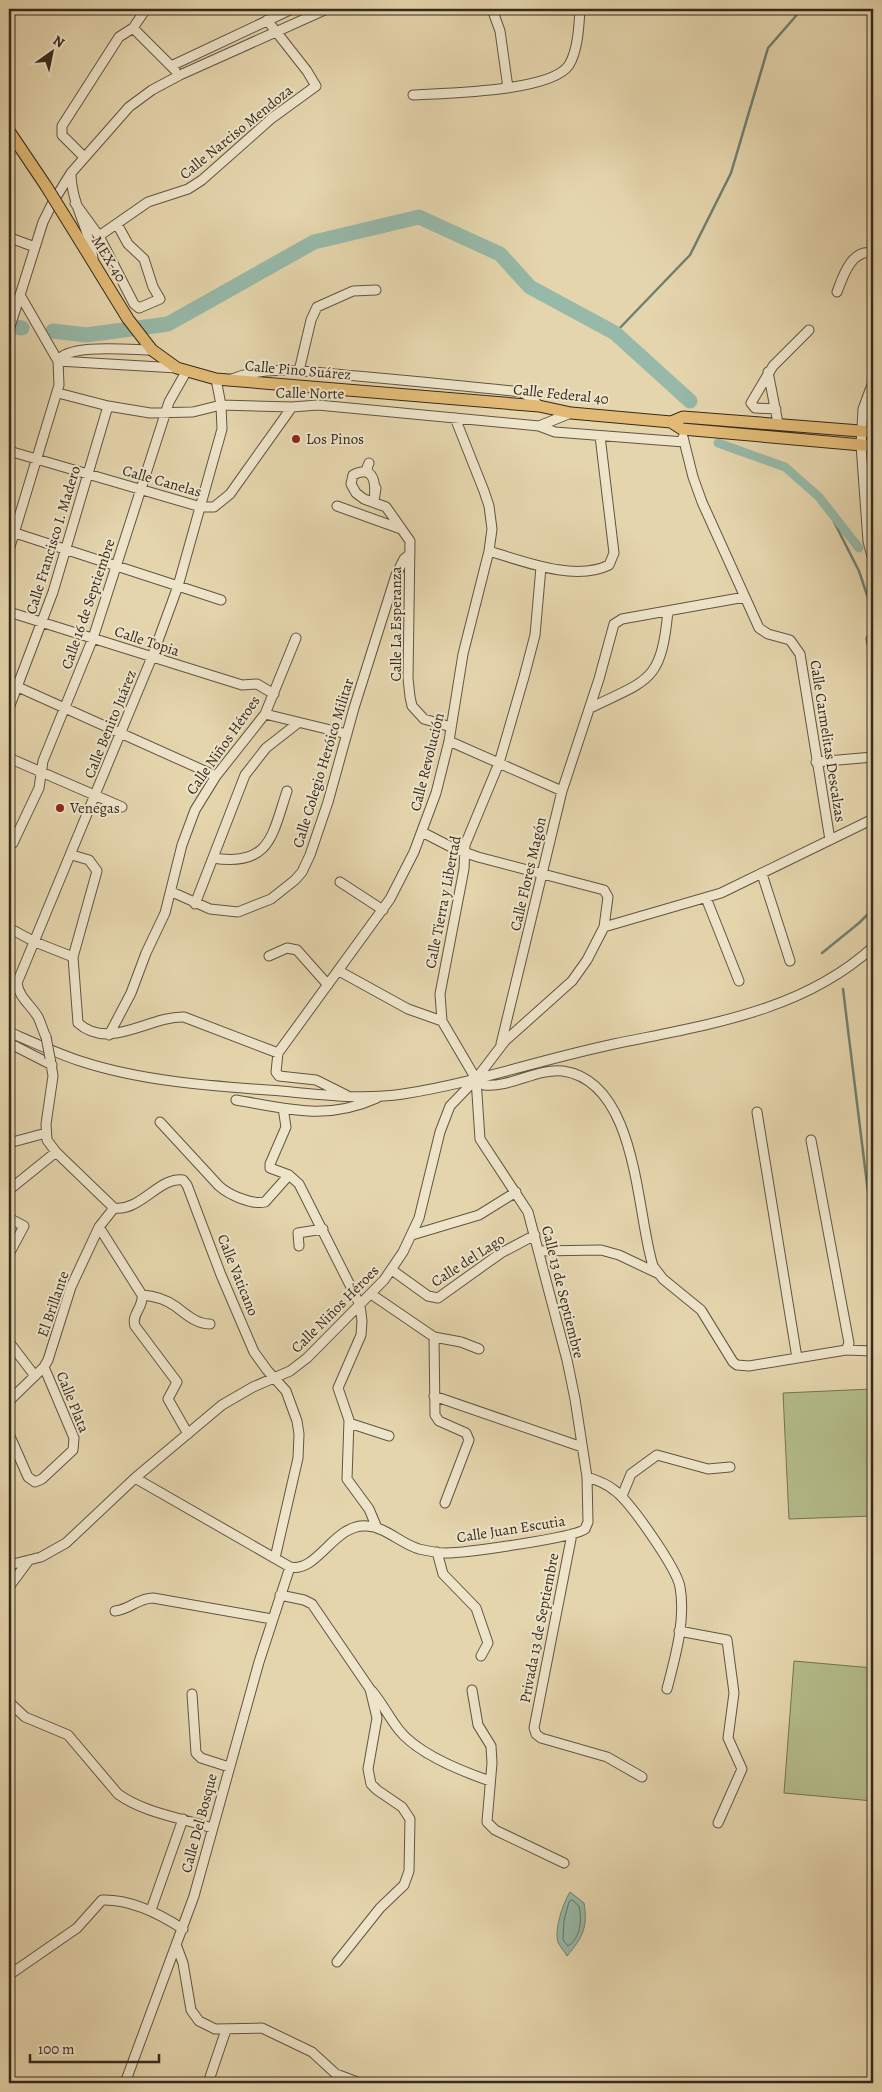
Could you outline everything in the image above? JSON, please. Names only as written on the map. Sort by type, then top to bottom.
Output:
[{"type":"main road","name":"MEX-40","points":[[9,131],[46,186],[128,319],[152,350]]},
{"type":"main road","name":"Calle Pino Suárez","points":[[152,350],[181,370],[216,379],[448,398]]},
{"type":"main road","name":"Calle Federal 40","points":[[448,398],[539,406],[571,412],[873,446]]},
{"type":"main road","name":"Calle Federal 40","points":[[682,423],[778,424],[867,431]]},
{"type":"street","points":[[84,157],[62,135],[62,126],[119,37],[133,28],[146,9]]},
{"type":"street","points":[[171,66],[292,9]]},
{"type":"street","points":[[9,330],[35,247],[53,202],[71,173],[84,157],[136,101],[180,75],[327,9]]},
{"type":"street","points":[[492,9],[500,31],[508,88]]},
{"type":"street","points":[[413,95],[508,88],[555,76],[568,66],[573,56],[580,9]]},
{"type":"street","name":"Calle Narciso Mendoza","points":[[99,236],[148,202],[188,190],[202,180],[272,118],[316,86],[307,71],[266,20]]},
{"type":"street","points":[[133,28],[180,75]]},
{"type":"street","points":[[226,39],[233,51]]},
{"type":"street","points":[[71,173],[75,203],[91,246],[93,262]]},
{"type":"street","points":[[75,203],[99,236],[134,304],[139,308],[160,299],[153,287],[144,259],[128,244],[117,224]]},
{"type":"street","points":[[9,240],[13,239],[35,247]]},
{"type":"street","points":[[837,292],[854,258],[860,253],[873,253]]},
{"type":"street","points":[[299,371],[311,320],[317,307],[353,291],[376,290]]},
{"type":"street","points":[[20,295],[58,361]]},
{"type":"street","points":[[873,329],[873,345]]},
{"type":"street","points":[[776,409],[755,408],[751,405],[768,372],[809,330]]},
{"type":"street","points":[[9,550],[12,531],[38,459],[58,393],[58,361],[60,356],[76,350],[152,350]]},
{"type":"street","points":[[58,361],[181,370]]},
{"type":"street","name":"Calle 16 de Septiembre","points":[[11,844],[39,788],[43,761],[92,638],[165,413],[181,370]]},
{"type":"street","points":[[230,380],[254,372],[299,371],[522,392],[532,398],[539,406]]},
{"type":"street","points":[[768,372],[778,424]]},
{"type":"street","name":"Calle Benito Juárez","points":[[46,1133],[53,1076],[51,1062],[46,1037],[39,1019],[30,1005],[19,994],[17,983],[72,855],[152,657],[178,586],[222,430],[221,405],[216,379]]},
{"type":"street","points":[[873,382],[864,409],[867,431],[861,445],[873,560]]},
{"type":"street","points":[[58,393],[108,406],[165,413]]},
{"type":"street","name":"Calle Norte","points":[[165,413],[193,412],[221,405],[292,407],[318,405],[539,426],[555,432],[684,442]]},
{"type":"street","name":"Calle Francisco I. Madero","points":[[9,708],[13,685],[43,622],[108,406]]},
{"type":"street","name":"Calle Canelas","points":[[9,451],[201,508],[214,508],[224,500],[292,407]]},
{"type":"street","points":[[539,426],[571,412]]},
{"type":"street","name":"Calle Revolución","points":[[278,1053],[382,910],[405,871],[436,793],[449,741],[463,654],[489,551],[492,529],[489,506],[455,418]]},
{"type":"street","name":"Calle Carmelitas Descalzas","points":[[682,423],[684,442],[702,502],[759,628],[768,634],[790,640],[798,648],[830,840]]},
{"type":"street","points":[[489,551],[541,567],[581,571],[597,569],[609,564],[613,559],[600,436]]},
{"type":"street","name":"Calle La Esperanza","points":[[374,501],[376,488],[369,468],[353,475],[351,484],[356,493],[364,499],[374,501],[391,511],[410,541],[408,678],[412,706],[424,719],[451,727]]},
{"type":"street","points":[[337,506],[402,529]]},
{"type":"street","points":[[12,531],[221,600]]},
{"type":"street","name":"Calle Colegio Heróico Militar","points":[[172,892],[195,904],[210,909],[238,912],[271,899],[295,880],[310,855],[328,802],[396,575],[404,559],[410,554]]},
{"type":"street","name":"Calle Tierra y Libertad","points":[[442,1021],[440,994],[464,869],[467,838],[499,763],[535,635],[541,567]]},
{"type":"street","points":[[590,708],[640,684],[650,675],[663,650],[668,611],[745,597]]},
{"type":"street","name":"Calle Flores Magón","points":[[500,1047],[562,791],[590,708],[614,624],[622,619],[668,611]]},
{"type":"street","name":"Calle Topia","points":[[9,612],[242,685],[256,684],[274,694]]},
{"type":"street","name":"Calle Niños Héroes","points":[[109,1035],[131,993],[172,892],[187,830],[201,798],[265,714],[296,638]]},
{"type":"street","points":[[13,685],[216,776]]},
{"type":"street","points":[[265,714],[347,734]]},
{"type":"street","points":[[195,904],[240,785],[250,765],[266,748],[298,723]]},
{"type":"street","points":[[449,741],[562,791]]},
{"type":"street","points":[[816,762],[873,757]]},
{"type":"street","points":[[10,761],[42,772],[95,797],[122,807]]},
{"type":"street","points":[[213,858],[242,860],[253,857],[270,838],[288,791]]},
{"type":"street","points":[[604,927],[706,898],[762,874],[873,819]]},
{"type":"street","points":[[422,832],[465,852],[543,875],[604,890],[608,897],[604,927],[587,960],[572,981],[500,1047]]},
{"type":"street","points":[[72,855],[89,860],[94,864],[97,871],[73,957],[78,1023],[89,1031],[109,1035],[172,1017],[184,1017],[278,1053],[276,1072],[279,1076],[316,1080],[349,1096]]},
{"type":"street","points":[[762,874],[790,961]]},
{"type":"street","points":[[340,882],[382,910]]},
{"type":"street","points":[[706,898],[738,981]]},
{"type":"street","points":[[9,928],[35,942],[73,957]]},
{"type":"street","points":[[9,1032],[80,1061],[130,1074],[206,1085],[380,1097],[476,1079],[568,1054],[758,1012],[798,996],[820,984],[873,947]]},
{"type":"street","points":[[269,956],[287,948],[297,950],[328,985]]},
{"type":"street","points":[[339,971],[408,1009],[442,1021],[476,1079],[489,1085],[555,1071],[572,1074],[600,1091],[610,1105],[628,1145],[651,1260],[657,1273]]},
{"type":"street","points":[[9,1043],[51,1062]]},
{"type":"street","name":"Calle Niños Héroes","points":[[9,1565],[50,1553],[66,1543],[135,1478],[238,1395],[290,1371],[307,1358],[370,1294],[392,1270],[412,1234],[423,1205],[445,1117],[456,1097],[476,1079],[500,1047]]},
{"type":"street","name":"Calle 13 de Septiembre","points":[[476,1079],[480,1140],[528,1212],[572,1381],[587,1477],[587,1525]]},
{"type":"street","points":[[236,1100],[313,1112],[355,1108],[380,1097]]},
{"type":"street","points":[[283,1108],[286,1127],[270,1166],[274,1171],[288,1175],[299,1184],[360,1304],[361,1335],[338,1388],[350,1423],[347,1479],[369,1509],[377,1528]]},
{"type":"street","points":[[757,1112],[797,1358]]},
{"type":"street","points":[[160,1122],[219,1186],[228,1192],[260,1203],[269,1199],[288,1175]]},
{"type":"street","points":[[9,1143],[46,1133],[47,1140],[56,1152],[114,1208]]},
{"type":"street","points":[[811,1140],[849,1343],[846,1350]]},
{"type":"street","points":[[9,1190],[56,1152]]},
{"type":"street","name":"Calle Vaticano","points":[[114,1208],[126,1208],[173,1180],[183,1180],[187,1185],[221,1275],[254,1352],[291,1399],[299,1434],[298,1451],[275,1558]]},
{"type":"street","points":[[412,1234],[480,1215],[516,1192]]},
{"type":"street","name":"El Brillante","points":[[9,1401],[44,1367],[52,1350],[70,1287],[99,1227],[114,1208]]},
{"type":"street","points":[[9,1218],[24,1226],[9,1254]]},
{"type":"street","points":[[99,1227],[142,1295],[142,1305],[134,1319],[135,1326],[176,1382],[168,1399],[188,1434]]},
{"type":"street","points":[[298,1246],[298,1233],[323,1229]]},
{"type":"street","name":"Calle del Lago","points":[[392,1270],[428,1296],[438,1298],[501,1253],[535,1235]]},
{"type":"street","points":[[539,1251],[600,1250],[619,1256],[657,1273],[701,1310],[729,1358],[737,1365],[750,1366],[846,1350],[873,1351]]},
{"type":"street","points":[[370,1294],[434,1338],[461,1342],[480,1349]]},
{"type":"street","points":[[142,1295],[156,1297],[175,1306],[191,1319],[210,1324]]},
{"type":"street","points":[[434,1338],[435,1415],[439,1421],[466,1433],[469,1440],[445,1504]]},
{"type":"street","points":[[9,1342],[35,1376]]},
{"type":"street","name":"Calle Plata","points":[[9,1434],[28,1477],[35,1482],[42,1479],[75,1447],[74,1438],[44,1367]]},
{"type":"street","points":[[434,1396],[582,1447]]},
{"type":"street","points":[[350,1423],[389,1436]]},
{"type":"street","points":[[622,1496],[631,1474],[656,1455],[708,1469],[730,1467]]},
{"type":"street","points":[[587,1477],[605,1484],[622,1496],[646,1528],[679,1583],[681,1599],[679,1631],[667,1689]]},
{"type":"street","points":[[135,1478],[290,1567]]},
{"type":"street","name":"Calle Juan Escutia","points":[[290,1567],[296,1568],[309,1563],[341,1534],[350,1529],[368,1526],[377,1528],[417,1548],[437,1552],[457,1552],[582,1532],[587,1525]]},
{"type":"street","name":"Privada 13 de Septiembre","points":[[572,1534],[534,1728],[536,1734],[541,1738],[607,1757],[642,1776]]},
{"type":"street","name":"Calle Juan Escutia","points":[[437,1552],[443,1574],[476,1608],[488,1643],[481,1656]]},
{"type":"street","points":[[9,1587],[29,1560]]},
{"type":"street","name":"Calle Del Bosque","points":[[125,2083],[183,1929],[272,1620],[290,1567]]},
{"type":"street","points":[[280,1595],[304,1600],[312,1604],[400,1731],[410,1741],[453,1767],[490,1781]]},
{"type":"street","points":[[115,1611],[128,1607],[139,1600],[153,1598],[272,1620]]},
{"type":"street","points":[[679,1631],[727,1640],[734,1693],[728,1738],[742,1769],[718,1823]]},
{"type":"street","points":[[337,1962],[380,1908],[404,1885],[409,1871],[410,1819],[402,1807],[377,1790],[369,1777],[377,1718],[370,1689]]},
{"type":"street","points":[[472,1690],[478,1725],[491,1746],[487,1813],[490,1826],[564,1863]]},
{"type":"street","points":[[192,1694],[196,1753],[200,1758],[229,1767]]},
{"type":"street","points":[[9,1702],[25,1717],[68,1735],[118,1794],[125,1799],[142,1807],[212,1828]]},
{"type":"street","points":[[151,1910],[183,1819]]},
{"type":"street","points":[[9,1975],[77,1928],[102,1900],[111,1900],[151,1910],[183,1929]]},
{"type":"street","points":[[177,1946],[183,1963],[194,2016],[206,2025],[226,2030],[262,2028],[312,2052],[336,2074],[360,2083]]},
{"type":"street","points":[[208,2083],[226,2030]]},
{"type":"green space","points":[[872,1389],[873,1516],[789,1519],[783,1393]]},
{"type":"green space","points":[[794,1661],[873,1668],[873,1801],[784,1793]]},
{"type":"water","points":[[570,1892],[584,1903],[585,1925],[577,1943],[567,1956],[558,1942],[557,1931],[562,1909]]},
{"type":"waterway","points":[[615,333],[690,255],[731,173],[768,48],[802,9]]},
{"type":"waterway","points":[[53,331],[86,335],[168,324],[314,242],[419,217],[500,254],[530,287],[615,333],[690,401]]},
{"type":"waterway","points":[[9,326],[22,328]]},
{"type":"waterway","points":[[718,443],[785,467],[819,497],[859,548]]},
{"type":"waterway","points":[[825,504],[859,571],[873,613]]},
{"type":"waterway","points":[[822,953],[873,909]]},
{"type":"waterway","points":[[843,989],[873,1233]]},
{"type":"place","name":"Los Pinos","points":[[296,439]]},
{"type":"place","name":"Venegas","points":[[60,808]]}]
